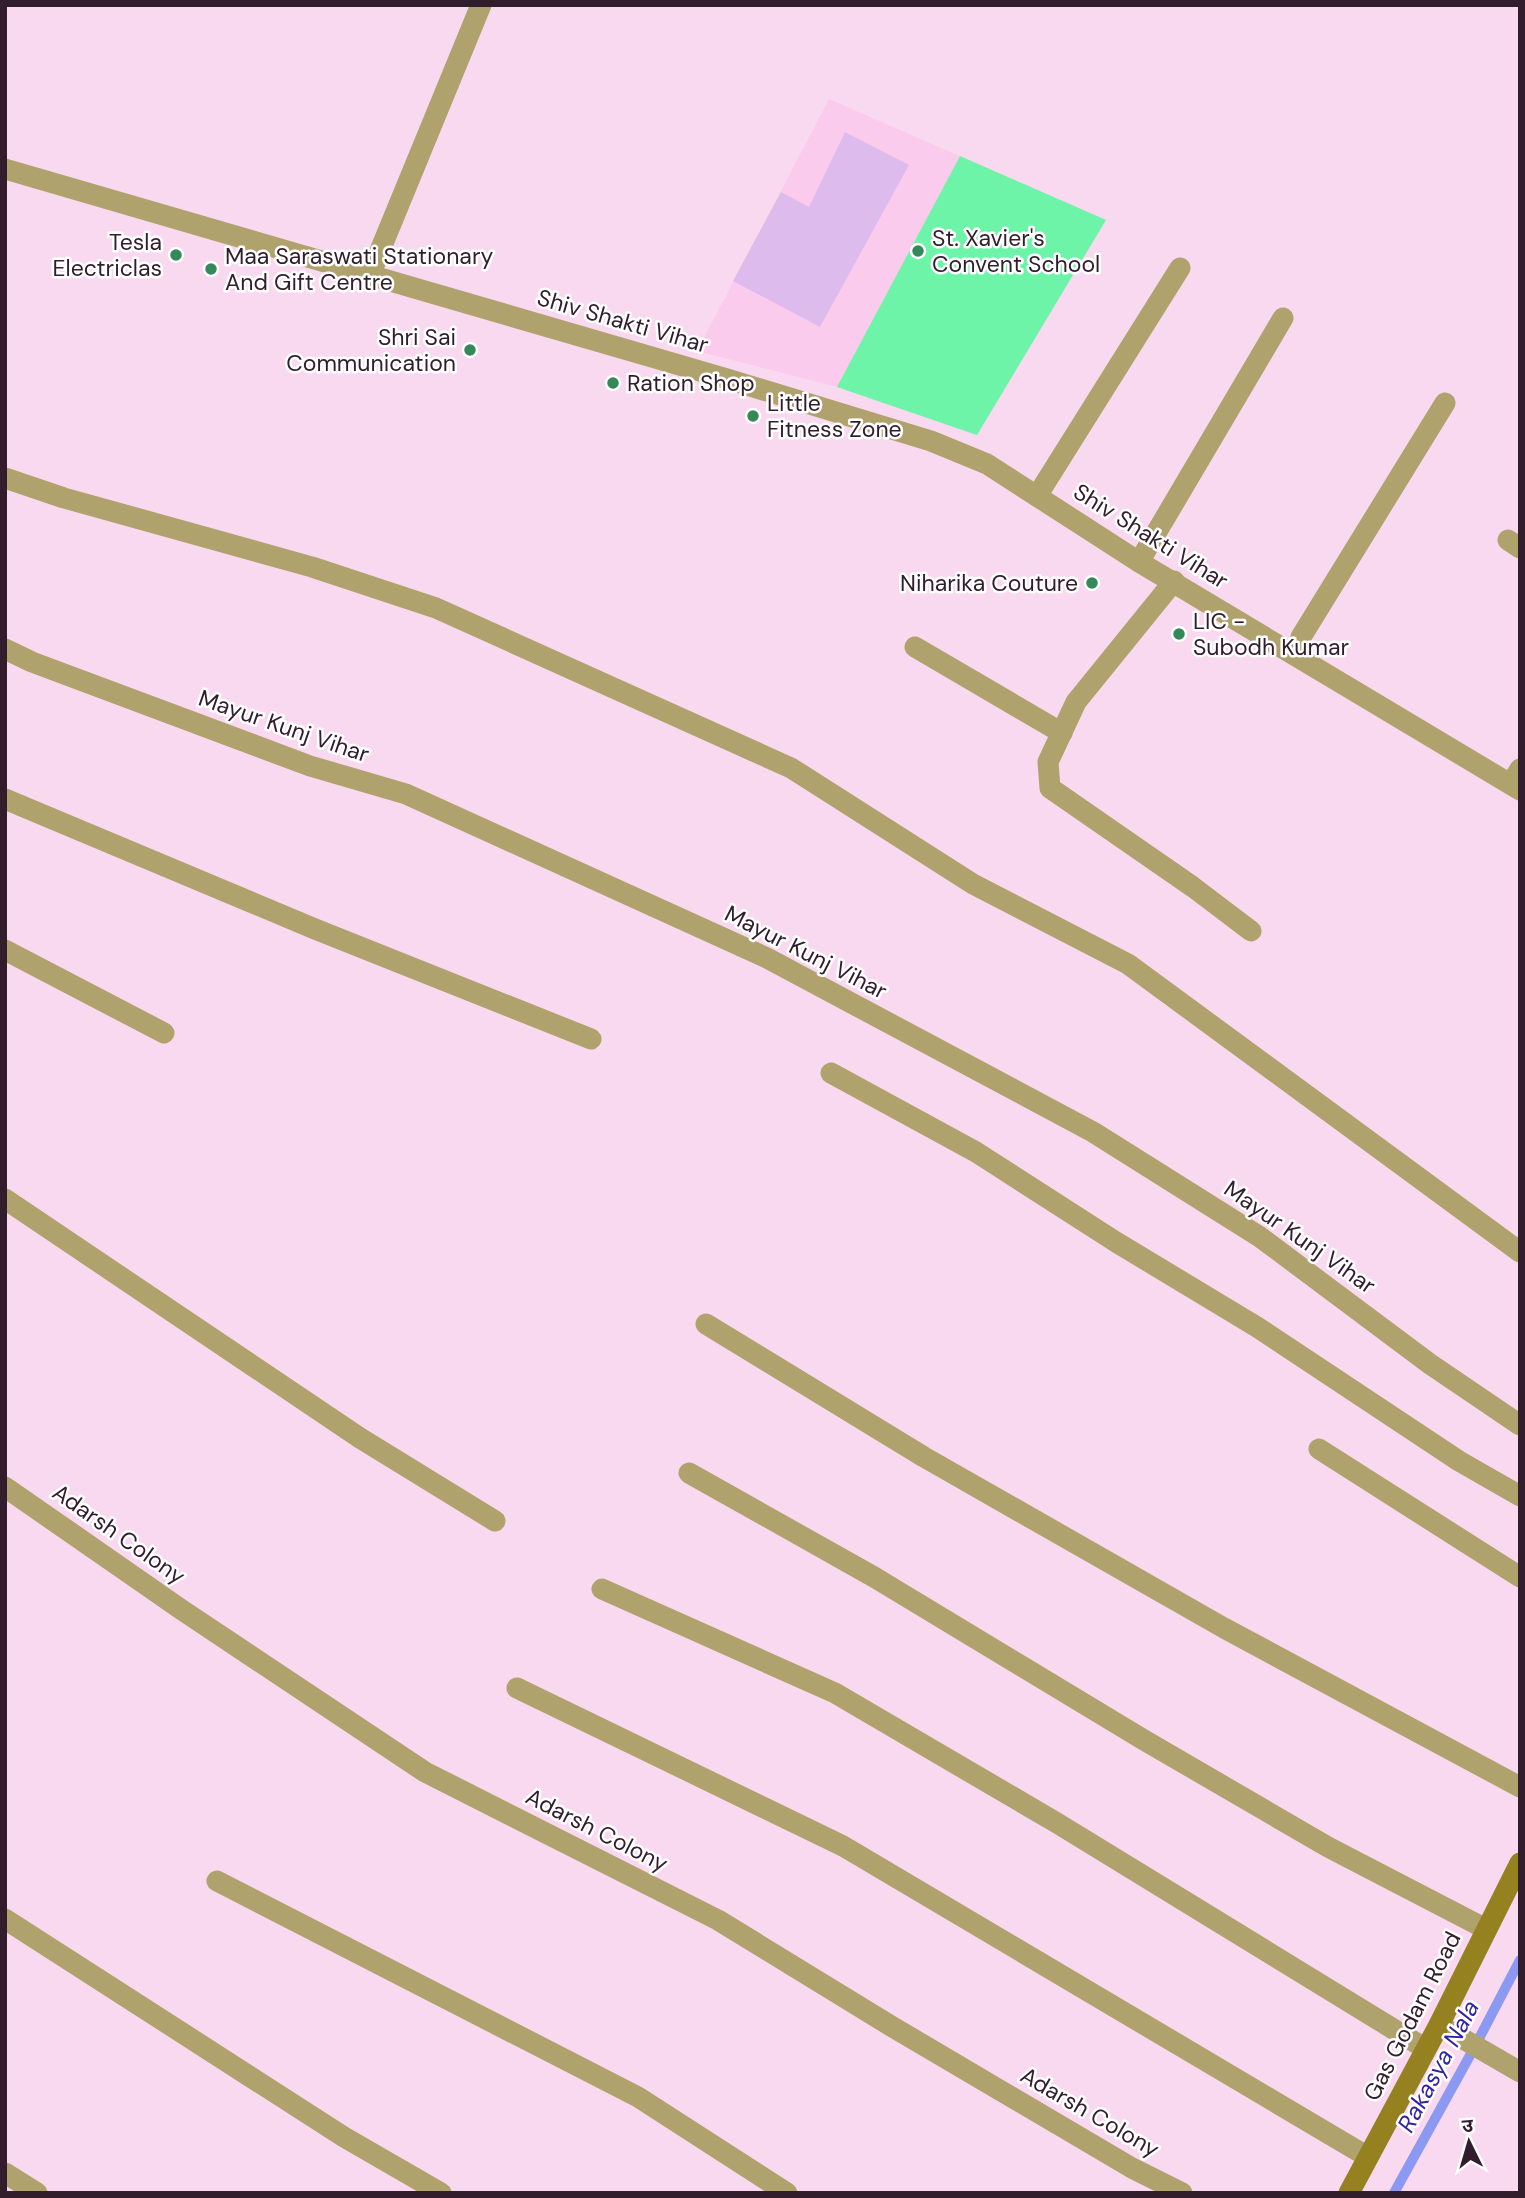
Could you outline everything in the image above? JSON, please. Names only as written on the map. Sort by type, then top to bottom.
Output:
[{"type":"main road","name":"Gas Godam Road","points":[[1349,2193],[1439,2025],[1520,1863]]},
{"type":"street","points":[[370,275],[481,5]]},
{"type":"street","name":"Shiv Shakti Vihar","points":[[5,169],[931,441],[986,464],[1139,562],[1297,656],[1517,781]]},
{"type":"street","points":[[1037,496],[1180,268]]},
{"type":"street","points":[[1139,562],[1283,318]]},
{"type":"street","points":[[1297,656],[1301,637],[1445,403]]},
{"type":"street","points":[[5,478],[64,498],[312,567],[436,608],[791,768],[973,884],[1128,964],[1520,1252]]},
{"type":"street","points":[[1174,581],[1076,702],[1048,762],[1050,788],[1193,887],[1251,931]]},
{"type":"street","points":[[915,647],[1062,733]]},
{"type":"street","name":"Mayur Kunj Vihar","points":[[5,649],[32,662],[310,766],[406,794],[767,958],[1093,1132],[1260,1237],[1430,1364],[1520,1425]]},
{"type":"street","points":[[5,799],[315,929],[591,1039]]},
{"type":"street","points":[[5,950],[164,1032]]},
{"type":"street","points":[[831,1073],[976,1153],[1257,1327],[1459,1461],[1520,1496]]},
{"type":"street","points":[[5,1199],[360,1438],[495,1521]]},
{"type":"street","points":[[706,1325],[924,1457],[1176,1601],[1520,1787]]},
{"type":"street","points":[[1320,1449],[1520,1577]]},
{"type":"street","points":[[689,1473],[874,1577],[1294,1827],[1486,1929]]},
{"type":"street","name":"Adarsh Colony","points":[[5,1487],[182,1610],[425,1772],[718,1920],[1132,2168],[1182,2193]]},
{"type":"street","points":[[602,1589],[835,1693],[1057,1823],[1426,2049]]},
{"type":"street","points":[[517,1688],[843,1846],[1368,2157]]},
{"type":"street","points":[[217,1881],[638,2097],[786,2193]]},
{"type":"street","points":[[5,1919],[344,2137],[441,2193]]},
{"type":"street","points":[[1439,2025],[1520,2072]]},
{"type":"street","points":[[5,2173],[37,2193]]},
{"type":"shaded area","name":"St. Xavier's Convent School","points":[[829,99],[1106,220],[977,435],[837,387],[697,351]]},
{"type":"green space","points":[[960,156],[1106,220],[977,435],[837,387]]},
{"type":"building","points":[[845,132],[909,165],[820,327],[733,281],[781,192],[809,207]]},
{"type":"waterway","name":"Rakasya Nala","points":[[1394,2193],[1520,1960]]},
{"type":"place","name":"St. Xavier's Convent School","points":[[918,251]]},
{"type":"place","name":"Tesla Electriclas","points":[[176,255]]},
{"type":"place","name":"Maa Saraswati Stationary And Gift Centre","points":[[211,269]]},
{"type":"place","name":"Shri Sai Communication","points":[[470,350]]},
{"type":"place","name":"Ration Shop","points":[[613,383]]},
{"type":"place","name":"Little Fitness Zone","points":[[753,416]]},
{"type":"place","name":"Niharika Couture","points":[[1092,583]]},
{"type":"place","name":"LIC - Subodh Kumar","points":[[1179,634]]}]
